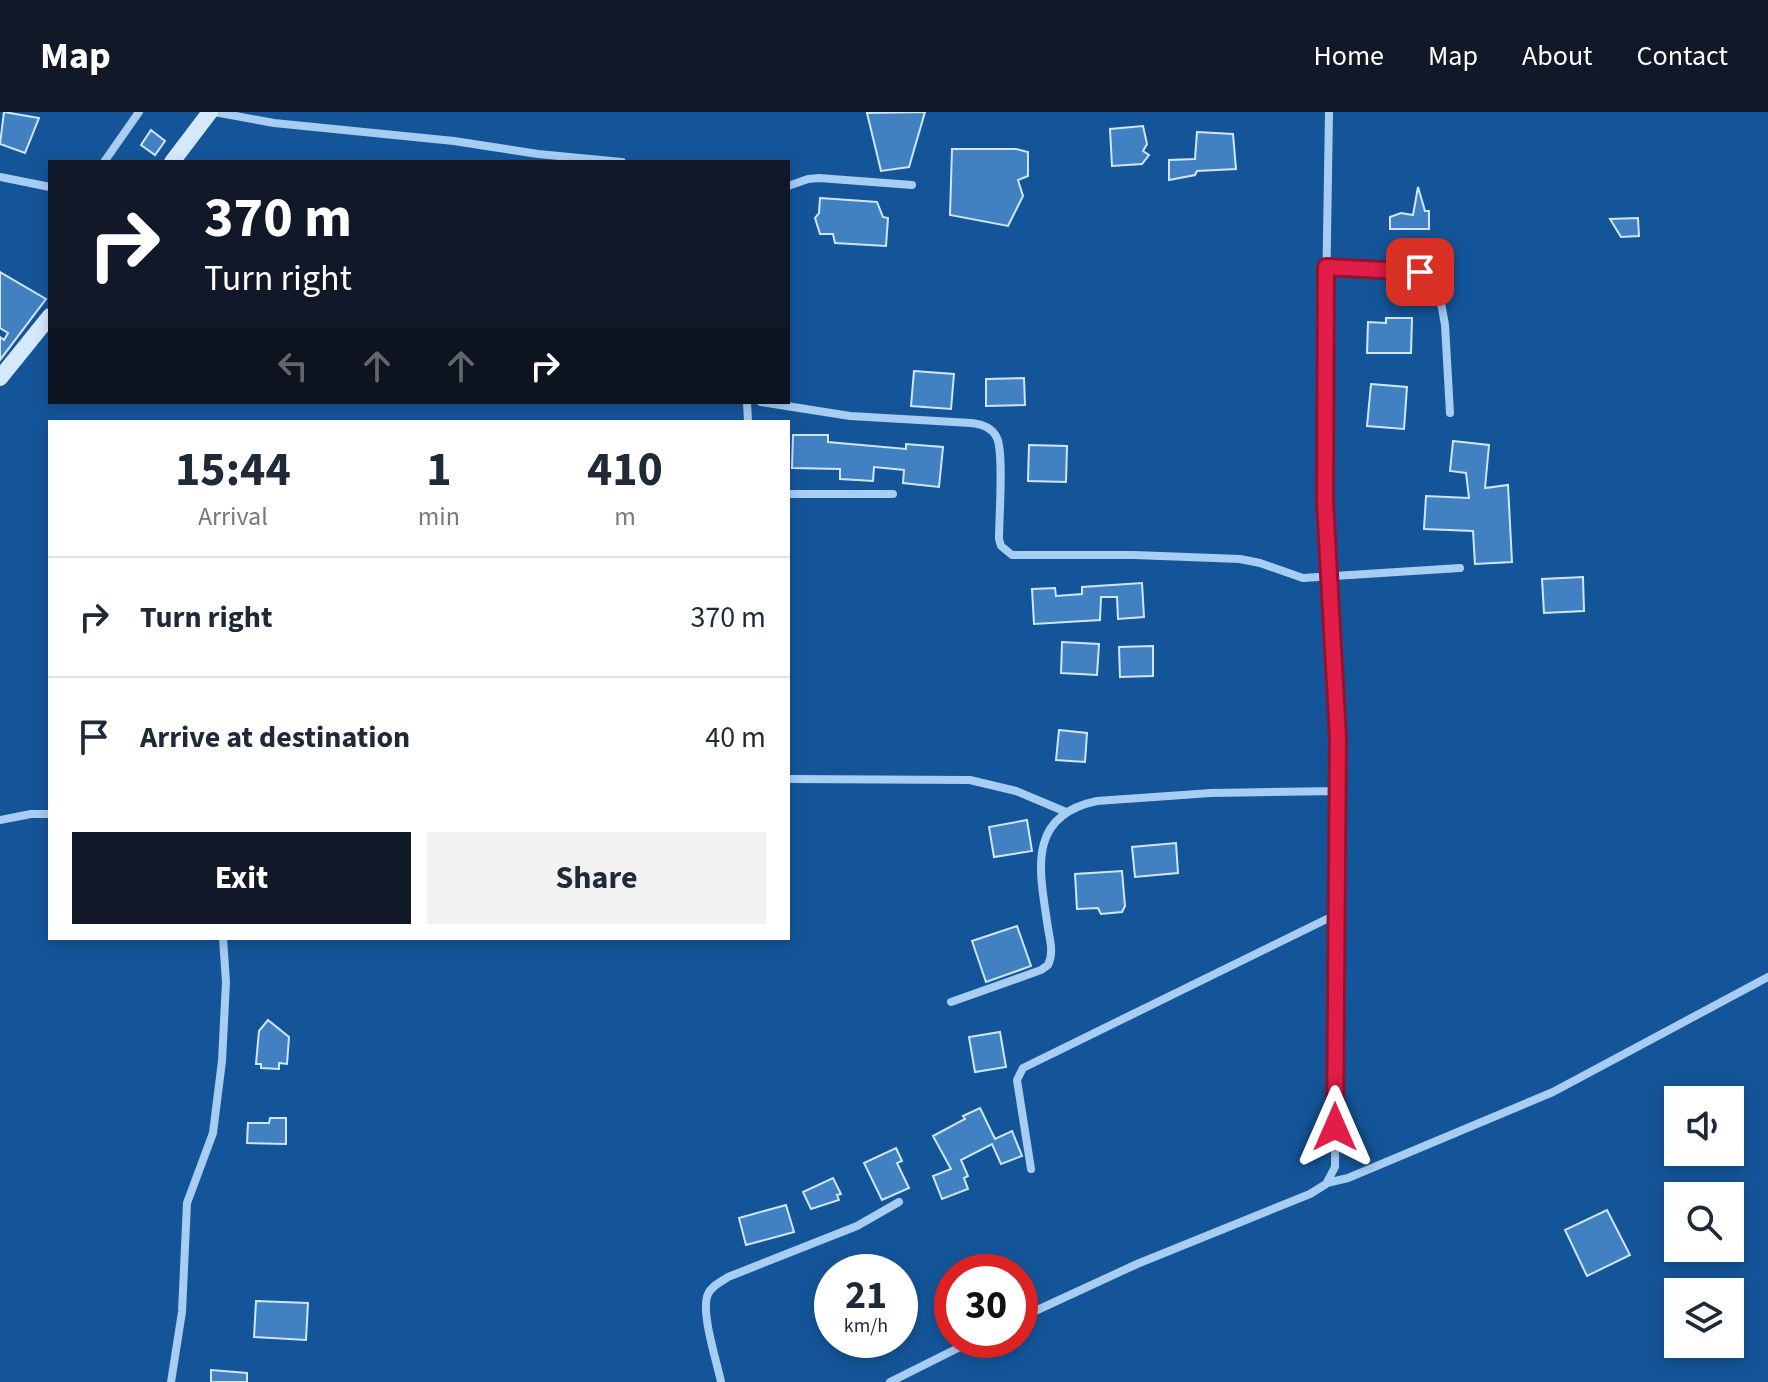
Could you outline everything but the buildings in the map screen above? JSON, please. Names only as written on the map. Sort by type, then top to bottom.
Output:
[{"type":"street","points":[[105,160],[139,112]]},
{"type":"street","points":[[174,160],[212,112],[291,125],[601,160]]},
{"type":"street","points":[[1326,1184],[1332,1176],[1335,1157],[1338,791],[1324,426],[1329,112]]},
{"type":"street","points":[[0,177],[48,187]]},
{"type":"street","points":[[790,185],[819,178],[912,185]]},
{"type":"street","points":[[1326,267],[1420,272],[1437,280],[1445,325],[1450,413]]},
{"type":"street","points":[[0,378],[48,318]]},
{"type":"street","points":[[774,404],[850,416],[986,426],[999,445],[999,539],[1005,552],[1012,555],[1240,559],[1260,563],[1292,576],[1328,578],[1460,568]]},
{"type":"street","points":[[790,494],[893,494]]},
{"type":"street","points":[[790,779],[970,780],[1016,791],[1066,812]]},
{"type":"street","points":[[951,1002],[1048,965],[1052,951],[1040,853],[1045,837],[1066,812],[1081,804],[1097,801],[1211,793],[1338,791]]},
{"type":"street","points":[[0,820],[48,814]]},
{"type":"street","points":[[1031,1169],[1017,1080],[1023,1068],[1335,915]]},
{"type":"street","points":[[171,1382],[182,1312],[187,1203],[213,1133],[222,1061],[226,982],[223,940]]},
{"type":"street","points":[[1038,1310],[1137,1264],[1310,1194],[1326,1184],[1348,1178],[1553,1092],[1768,977]]},
{"type":"street","points":[[721,1382],[707,1312],[707,1295],[712,1288],[728,1277],[857,1226],[899,1202]]},
{"type":"street","points":[[890,1382],[938,1358]]},
{"type":"route","points":[[1335,1127],[1338,738],[1325,502],[1326,267],[1420,272]]}]
